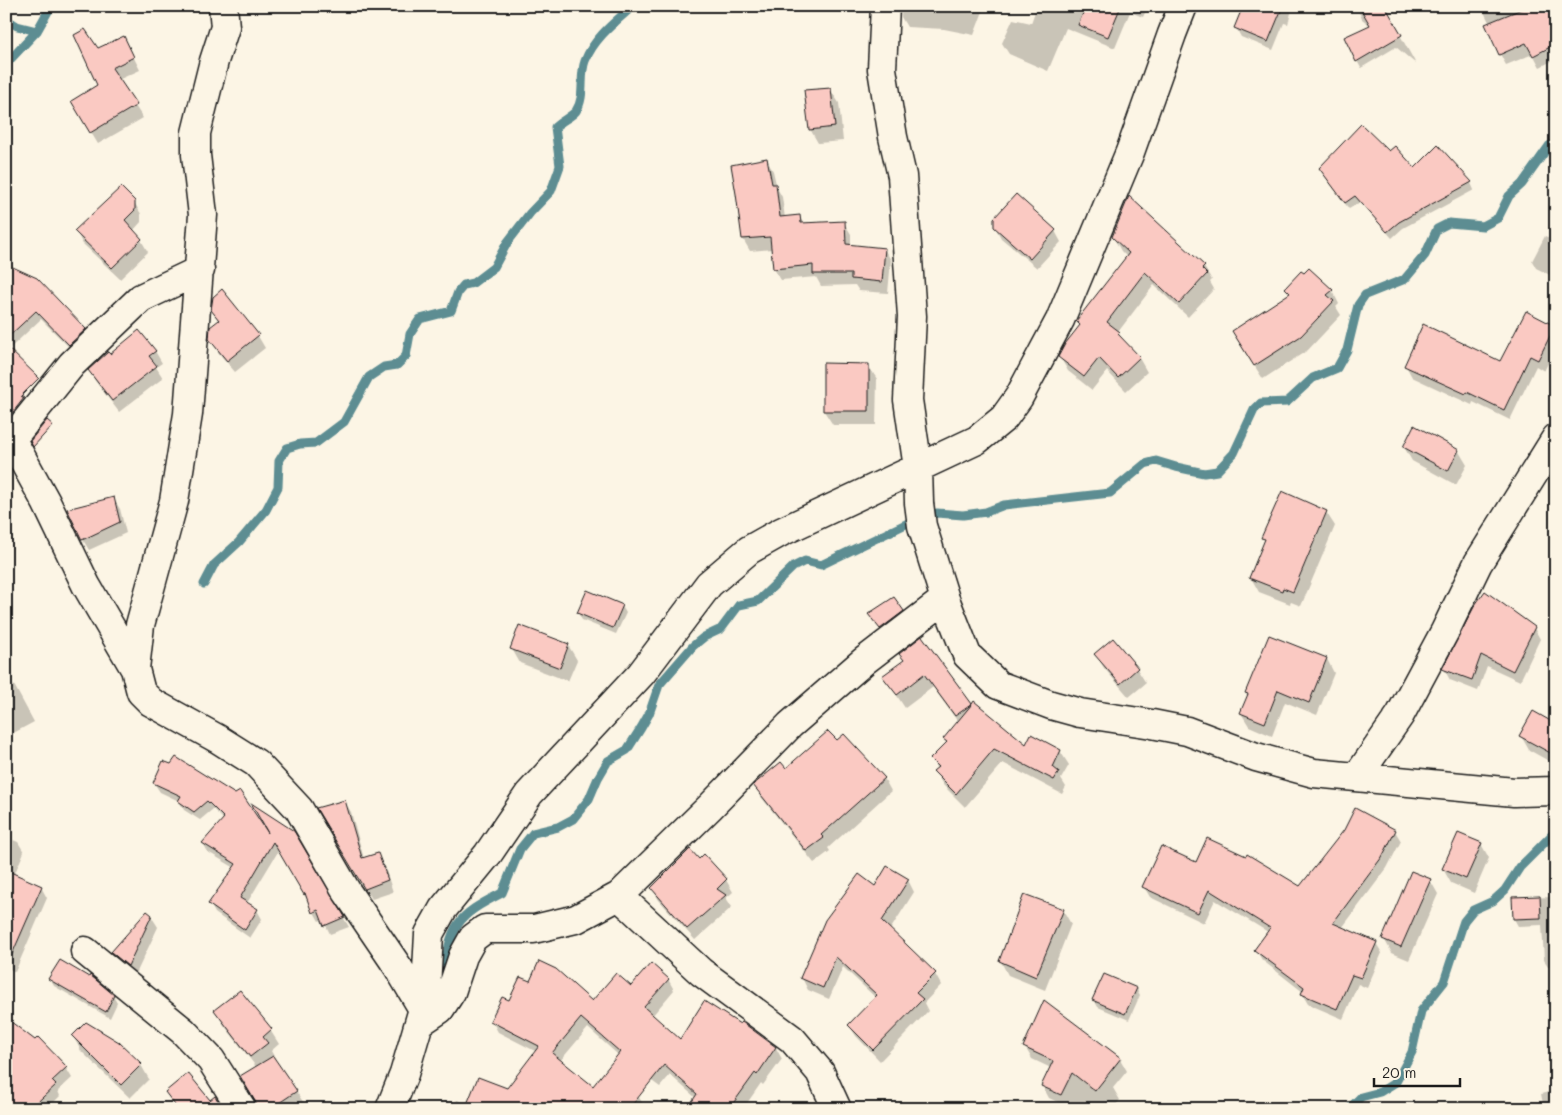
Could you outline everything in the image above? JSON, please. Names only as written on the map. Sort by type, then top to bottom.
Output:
[{"type":"street","points":[[223,6],[224,28],[196,134],[196,155],[202,215],[200,270],[188,414],[176,492],[140,625],[136,669],[141,692],[151,702],[218,739],[256,763],[299,809],[348,892],[398,967],[421,1016]]},
{"type":"street","points":[[885,6],[882,69],[893,137],[902,176],[912,316],[908,400],[918,468],[919,503],[922,526],[945,599],[967,655],[998,685],[1051,705],[1187,731],[1256,757],[1314,773],[1514,792],[1556,791]]},
{"type":"street","points":[[390,1109],[404,1074],[421,1016],[426,988],[429,934],[443,910],[488,854],[529,794],[641,674],[708,584],[749,550],[781,532],[977,440],[1004,418],[1020,397],[1060,320],[1087,256],[1130,152],[1183,6]]},
{"type":"street","points":[[136,669],[86,585],[46,502],[9,443],[72,364],[142,298],[200,270]]},
{"type":"street","points":[[1357,777],[1400,715],[1445,631],[1478,563],[1556,438]]},
{"type":"street","points":[[421,1016],[440,1009],[451,992],[463,956],[473,938],[485,929],[534,928],[576,919],[618,896],[710,807],[790,725],[864,661],[945,599]]},
{"type":"street","points":[[618,896],[701,972],[792,1039],[820,1072],[837,1109]]},
{"type":"street","points":[[85,951],[183,1030],[211,1060],[242,1109]]},
{"type":"building","points":[[1086,6],[1121,6],[1108,37],[1078,25]]},
{"type":"building","points":[[1243,6],[1283,6],[1268,42],[1234,28]]},
{"type":"building","points":[[1359,6],[1385,6],[1402,35],[1356,62],[1344,37],[1370,25]]},
{"type":"building","points":[[1529,6],[1556,6],[1556,44],[1533,56],[1526,43],[1499,55],[1485,24]]},
{"type":"building","points":[[85,29],[98,48],[124,36],[134,57],[112,68],[137,105],[90,133],[71,101],[97,85],[74,35]]},
{"type":"building","points":[[831,88],[835,127],[809,130],[804,90]]},
{"type":"building","points":[[1361,124],[1389,151],[1395,146],[1415,168],[1438,145],[1472,182],[1399,222],[1387,232],[1355,196],[1345,203],[1319,168]]},
{"type":"building","points":[[767,158],[772,184],[776,184],[780,217],[800,215],[801,223],[845,221],[846,244],[885,248],[882,282],[851,279],[851,274],[813,274],[813,265],[773,269],[770,237],[742,239],[731,165]]},
{"type":"building","points":[[121,187],[135,201],[135,210],[125,220],[142,239],[112,268],[74,231]]},
{"type":"building","points":[[1016,194],[1056,230],[1030,259],[994,227],[994,218]]},
{"type":"building","points":[[1129,196],[1205,266],[1202,269],[1207,274],[1179,304],[1145,272],[1107,322],[1120,332],[1118,334],[1140,357],[1118,378],[1099,358],[1084,377],[1058,357],[1065,344],[1080,325],[1076,321],[1129,253],[1112,237]]},
{"type":"building","points":[[6,264],[37,278],[86,329],[69,345],[36,311],[6,339]]},
{"type":"building","points":[[1309,268],[1333,290],[1327,295],[1334,301],[1301,336],[1254,366],[1232,331],[1290,293],[1285,288],[1301,271],[1304,273]]},
{"type":"building","points":[[222,289],[259,335],[227,361],[209,339],[210,327],[219,320],[211,310],[213,297]]},
{"type":"building","points":[[1526,311],[1555,326],[1538,360],[1530,356],[1504,410],[1467,392],[1466,394],[1404,366],[1423,324],[1500,361]]},
{"type":"building","points":[[139,330],[156,351],[149,356],[157,366],[112,401],[88,370],[108,352],[110,354]]},
{"type":"building","points":[[6,346],[39,378],[21,396],[24,398],[6,421]]},
{"type":"building","points":[[823,363],[869,364],[869,411],[823,411]]},
{"type":"building","points":[[47,420],[53,425],[33,447],[30,441]]},
{"type":"building","points":[[1414,425],[1459,450],[1448,471],[1403,447]]},
{"type":"building","points":[[1282,491],[1327,511],[1293,592],[1283,588],[1282,591],[1249,578],[1265,539],[1261,538]]},
{"type":"building","points":[[114,497],[120,522],[82,540],[67,509]]},
{"type":"building","points":[[587,590],[623,605],[613,628],[577,613]]},
{"type":"building","points":[[1485,591],[1535,627],[1513,671],[1481,655],[1472,680],[1442,669],[1475,605]]},
{"type":"building","points":[[894,597],[904,611],[880,629],[868,614]]},
{"type":"building","points":[[519,625],[569,644],[560,668],[510,649]]},
{"type":"building","points":[[1269,635],[1327,658],[1309,703],[1278,690],[1265,723],[1240,713],[1248,694],[1245,693]]},
{"type":"building","points":[[922,636],[972,704],[955,716],[924,674],[897,695],[882,676],[904,660],[899,654]]},
{"type":"building","points":[[1113,638],[1138,668],[1120,684],[1094,654]]},
{"type":"building","points":[[974,701],[1026,744],[1031,734],[1061,750],[1053,767],[1059,772],[1054,780],[994,749],[956,794],[933,771],[938,767],[930,759],[947,742],[943,739]]},
{"type":"building","points":[[1533,711],[1556,724],[1556,756],[1519,736]]},
{"type":"building","points":[[828,731],[837,740],[844,734],[885,778],[821,835],[824,838],[806,851],[753,785],[781,762],[786,768]]},
{"type":"building","points":[[176,757],[235,794],[240,791],[268,833],[251,803],[294,831],[345,917],[324,926],[318,910],[312,913],[305,893],[304,895],[273,842],[240,898],[258,909],[245,930],[208,904],[236,864],[202,843],[224,818],[207,801],[194,812],[178,801],[181,796],[153,783],[163,761],[171,764]]},
{"type":"building","points":[[345,800],[362,858],[378,853],[388,880],[365,889],[367,893],[316,808]]},
{"type":"building","points":[[1355,808],[1396,830],[1382,857],[1333,923],[1377,942],[1361,978],[1352,975],[1337,1009],[1301,994],[1304,987],[1254,950],[1270,928],[1209,890],[1198,913],[1142,887],[1161,846],[1196,862],[1207,838],[1246,856],[1247,854],[1300,886],[1344,830]]},
{"type":"building","points":[[1458,833],[1482,843],[1466,879],[1442,869]]},
{"type":"building","points":[[690,849],[699,859],[704,854],[727,879],[717,889],[726,895],[687,929],[651,888]]},
{"type":"building","points":[[887,866],[909,879],[882,921],[936,973],[916,993],[923,999],[873,1050],[848,1025],[877,995],[836,957],[823,988],[800,978],[825,920],[859,874],[875,886]]},
{"type":"building","points":[[6,870],[42,886],[6,968]]},
{"type":"building","points":[[1411,871],[1431,879],[1401,947],[1382,939]]},
{"type":"building","points":[[1024,894],[1064,909],[1036,977],[999,961]]},
{"type":"building","points":[[1540,896],[1541,918],[1513,919],[1512,897]]},
{"type":"building","points":[[147,911],[152,915],[128,966],[111,952]]},
{"type":"building","points":[[60,960],[89,977],[90,975],[114,995],[106,1012],[48,979]]},
{"type":"building","points":[[539,961],[556,969],[592,1001],[616,973],[631,986],[651,963],[669,979],[644,1007],[680,1039],[704,1001],[740,1024],[742,1022],[776,1047],[757,1075],[755,1073],[729,1109],[687,1109],[697,1094],[664,1065],[629,1109],[465,1109],[478,1077],[507,1088],[539,1046],[490,1021],[502,997],[509,1000],[520,977],[530,981]],"holes":[[[581,1018],[620,1052],[593,1086],[552,1053]]]},
{"type":"building","points":[[1104,974],[1137,988],[1125,1014],[1092,1000]]},
{"type":"building","points":[[240,990],[272,1029],[263,1037],[268,1043],[250,1057],[214,1010]]},
{"type":"building","points":[[1044,1000],[1121,1058],[1095,1091],[1072,1073],[1061,1095],[1041,1086],[1053,1061],[1023,1047]]},
{"type":"building","points":[[6,1018],[35,1040],[38,1037],[67,1067],[52,1081],[56,1085],[30,1109],[6,1109]]},
{"type":"building","points":[[86,1022],[119,1042],[142,1064],[121,1085],[72,1036]]},
{"type":"building","points":[[273,1056],[297,1091],[270,1109],[258,1109],[240,1076]]},
{"type":"building","points":[[188,1073],[210,1100],[215,1096],[223,1109],[178,1109],[165,1092]]},
{"type":"waterway","points":[[6,64],[37,31],[51,6]]},
{"type":"waterway","points":[[204,584],[214,565],[239,542],[266,510],[278,487],[279,461],[287,448],[300,444],[316,443],[344,422],[369,377],[384,367],[397,365],[406,356],[410,334],[420,319],[451,311],[458,292],[464,285],[473,283],[494,267],[507,243],[530,213],[551,191],[560,166],[555,127],[574,113],[579,105],[582,93],[583,67],[594,45],[633,6]]},
{"type":"waterway","points":[[6,19],[17,26],[37,31]]},
{"type":"waterway","points":[[444,977],[449,945],[458,924],[474,909],[502,893],[520,849],[533,833],[558,827],[573,819],[589,799],[608,761],[627,750],[649,714],[659,685],[693,646],[704,637],[721,629],[739,605],[758,601],[793,567],[805,561],[821,565],[910,522],[937,513],[963,515],[986,512],[1004,505],[1110,493],[1145,464],[1156,461],[1204,473],[1217,471],[1234,453],[1254,410],[1261,403],[1287,402],[1313,378],[1337,368],[1347,350],[1358,305],[1365,295],[1405,279],[1425,255],[1437,229],[1449,223],[1483,226],[1498,218],[1509,196],[1522,184],[1549,146],[1556,142]]},
{"type":"waterway","points":[[1349,1109],[1361,1097],[1380,1092],[1396,1082],[1412,1052],[1421,1011],[1444,982],[1464,921],[1473,910],[1493,901],[1505,890],[1520,867],[1556,831]]}]
